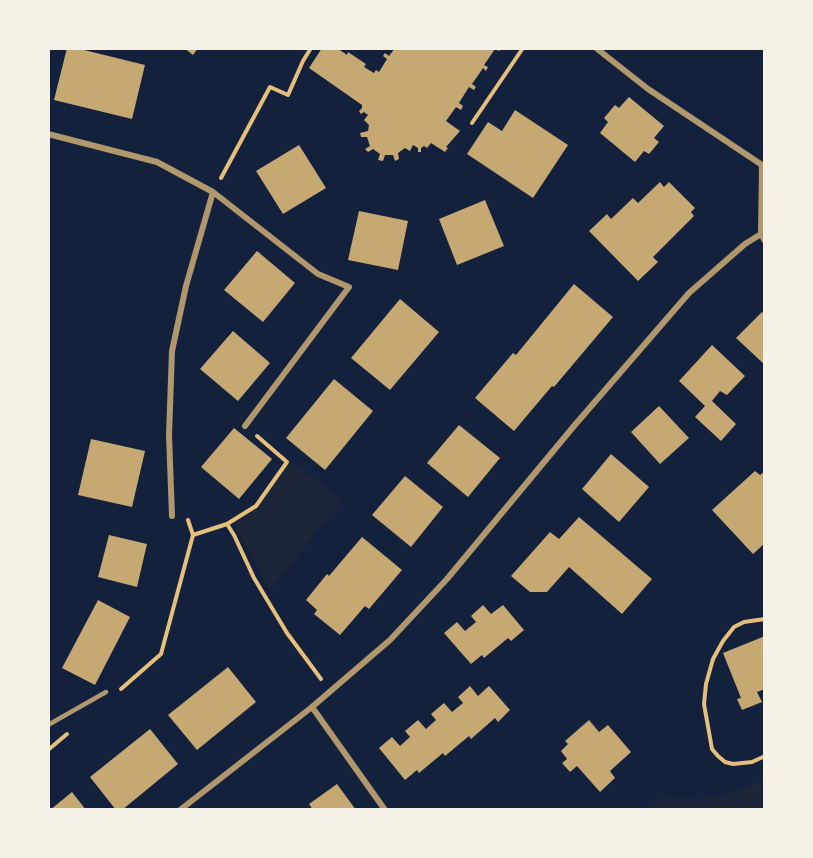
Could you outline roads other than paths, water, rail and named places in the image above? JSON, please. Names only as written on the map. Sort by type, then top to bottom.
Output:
[{"type":"street","points":[[596,48],[648,89],[764,167],[763,233],[765,241]]},
{"type":"street","points":[[48,134],[157,162],[213,192],[318,274],[349,287],[245,426]]},
{"type":"street","points":[[172,516],[170,435],[172,351],[186,286],[213,192]]},
{"type":"street","points":[[180,810],[331,692],[390,640],[447,579],[574,426],[689,293],[745,244],[763,233]]},
{"type":"street","points":[[312,707],[385,810]]},
{"type":"lane","points":[[48,725],[106,692]]}]
